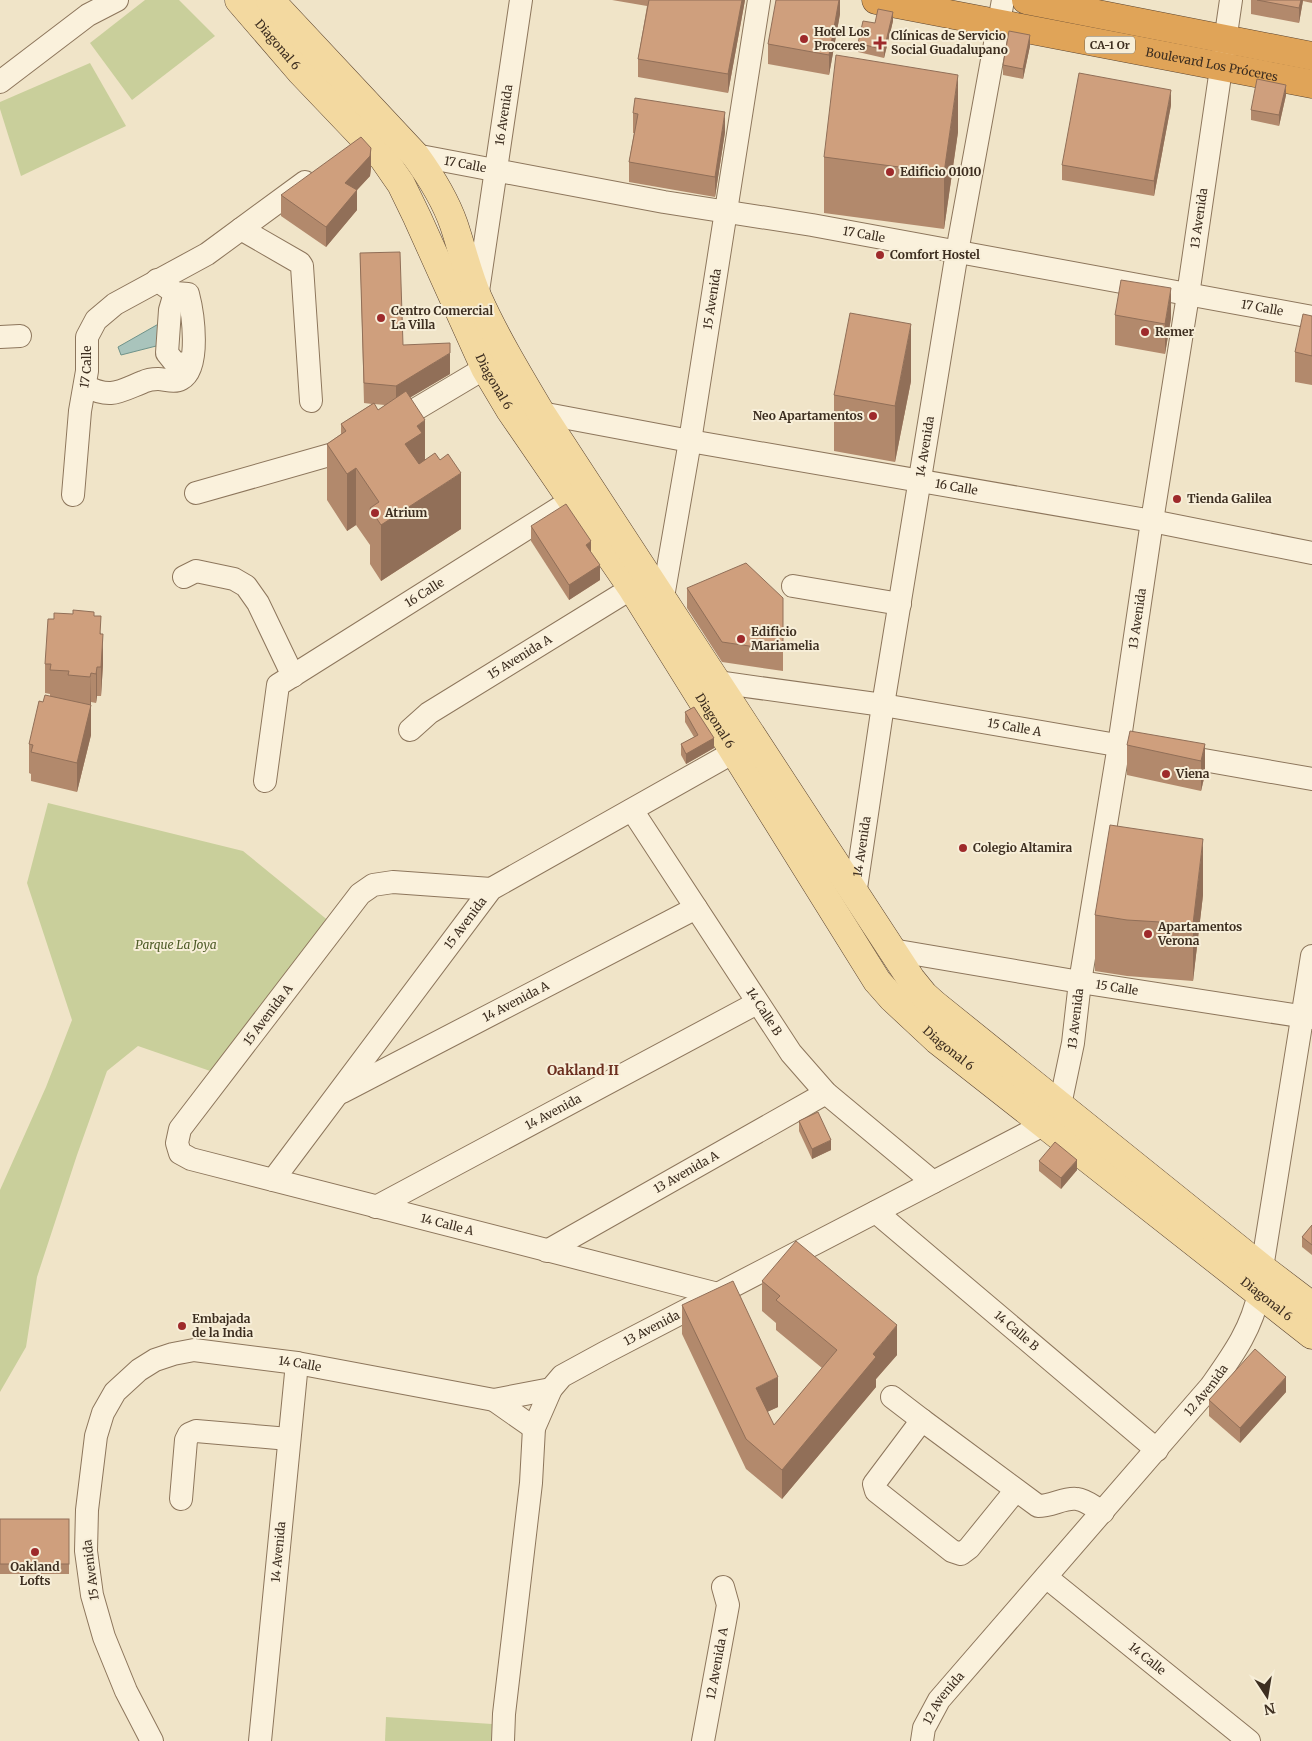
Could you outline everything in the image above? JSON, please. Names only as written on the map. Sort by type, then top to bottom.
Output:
[{"type":"highway","name":"Boulevard Los Próceres","points":[[876,0],[1000,12],[1221,66],[1312,84]]},
{"type":"highway","name":"CA-1 Or","points":[[1026,0],[1312,56]]},
{"type":"main road","name":"Diagonal 6","points":[[239,0],[300,72],[366,136],[415,155],[432,179],[444,200],[485,368],[530,441],[632,588],[877,980],[892,998],[937,1040],[1052,1115]]},
{"type":"main road","name":"Diagonal 6","points":[[282,6],[366,136],[401,184],[468,302],[521,379],[541,413],[663,597],[855,895],[924,995],[1052,1115],[1260,1280],[1312,1334]]},
{"type":"main road","name":"Diagonal 6","points":[[1260,1280],[1312,1306]]},
{"type":"street","points":[[0,82],[92,7],[117,0]]},
{"type":"street","name":"16 Avenida","points":[[468,302],[496,170],[521,0]]},
{"type":"street","name":"15 Avenida","points":[[663,597],[690,441],[759,0]]},
{"type":"street","name":"13 Avenida","points":[[503,1741],[504,1714],[531,1482],[534,1428],[551,1388],[562,1376],[933,1182],[1052,1115],[1073,1042],[1080,982],[1119,745],[1231,0]]},
{"type":"street","name":"14 Avenida","points":[[855,895],[883,705],[957,252],[1000,12]]},
{"type":"street","name":"17 Calle","points":[[415,155],[664,202],[726,211],[1312,317]]},
{"type":"street","name":"17 Calle","points":[[73,495],[80,411],[87,371],[87,337],[96,320],[115,304],[166,287],[206,254],[320,171]]},
{"type":"street","points":[[241,230],[300,263],[302,266],[311,401]]},
{"type":"street","points":[[84,386],[96,392],[107,394],[157,379],[180,380],[187,374],[193,357],[194,346],[190,300],[188,294],[166,287]]},
{"type":"street","points":[[196,493],[347,450],[485,368]]},
{"type":"street","name":"16 Calle","points":[[541,413],[690,441],[1152,521],[1312,552]]},
{"type":"street","name":"16 Calle","points":[[286,680],[572,500]]},
{"type":"street","points":[[184,577],[196,571],[234,579],[246,586],[258,603],[286,680],[265,781]]},
{"type":"street","points":[[793,586],[900,604]]},
{"type":"street","name":"15 Avenida A","points":[[410,730],[429,713],[632,588]]},
{"type":"street","name":"15 Calle A","points":[[717,682],[883,705],[1312,779]]},
{"type":"street","name":"15 Avenida","points":[[273,1180],[491,888],[734,752]]},
{"type":"street","name":"14 Calle B","points":[[632,810],[791,1053],[826,1093],[933,1182]]},
{"type":"street","name":"15 Avenida A","points":[[180,1153],[177,1143],[180,1129],[360,894],[373,885],[393,882],[491,888]]},
{"type":"street","name":"14 Avenida A","points":[[337,1094],[696,908]]},
{"type":"street","name":"15 Calle","points":[[892,950],[1307,1018]]},
{"type":"street","name":"12 Avenida","points":[[922,1741],[924,1728],[939,1700],[1211,1386],[1238,1347],[1250,1324],[1260,1280],[1307,1018],[1312,956]]},
{"type":"street","name":"14 Avenida","points":[[376,1207],[757,1003]]},
{"type":"street","name":"13 Avenida A","points":[[547,1251],[826,1093]]},
{"type":"street","name":"14 Calle A","points":[[180,1153],[190,1159],[718,1294]]},
{"type":"street","name":"14 Calle B","points":[[876,1212],[1157,1450]]},
{"type":"street","name":"14 Calle","points":[[115,1392],[139,1370],[155,1360],[180,1352],[194,1350],[297,1363],[494,1400],[551,1388]]},
{"type":"street","name":"14 Avenida","points":[[260,1741],[297,1363]]},
{"type":"street","name":"15 Avenida","points":[[115,1392],[103,1413],[96,1436],[87,1510],[86,1551],[92,1595],[104,1637],[126,1691],[152,1741]]},
{"type":"street","points":[[892,1397],[1038,1506],[1052,1505],[1067,1499],[1078,1499],[1103,1512]]},
{"type":"street","name":"14 Calle","points":[[494,1400],[534,1428]]},
{"type":"street","points":[[922,1420],[874,1484],[874,1488],[952,1552],[961,1554],[970,1548],[1016,1490]]},
{"type":"street","points":[[181,1499],[186,1440],[196,1430],[289,1439]]},
{"type":"street","name":"14 Calle","points":[[1046,1577],[1249,1741]]},
{"type":"street","name":"12 Avenida A","points":[[703,1741],[728,1606],[723,1587]]},
{"type":"green space","points":[[145,0],[179,0],[215,36],[132,100],[90,43]]},
{"type":"green space","points":[[90,63],[126,126],[21,176],[0,109],[0,102]]},
{"type":"green space","name":"Parque La Joya","points":[[48,803],[243,851],[330,922],[216,1073],[138,1046],[107,1071],[37,1277],[26,1347],[0,1392],[0,1190],[46,1087],[72,1020],[27,883]]},
{"type":"green space","points":[[386,1717],[492,1724],[491,1741],[385,1741]]},
{"type":"water","points":[[162,322],[164,344],[121,355],[118,347]]},
{"type":"building","points":[[649,0],[742,0],[728,74],[638,59]]},
{"type":"building","name":"Hotel Los Proceres","points":[[776,0],[839,0],[829,55],[768,44]]},
{"type":"building","points":[[1257,0],[1301,0],[1299,8]]},
{"type":"building","points":[[878,9],[893,12],[884,50],[858,43],[863,21],[875,23]]},
{"type":"building","points":[[1009,31],[1030,35],[1023,69],[1003,65]]},
{"type":"building","points":[[836,55],[958,75],[944,173],[824,157]]},
{"type":"building","points":[[1079,73],[1171,90],[1154,181],[1062,165]]},
{"type":"building","points":[[1257,79],[1286,85],[1279,115],[1251,110]]},
{"type":"building","points":[[635,98],[725,112],[715,177],[629,162],[638,114],[633,113]]},
{"type":"building","points":[[361,137],[371,148],[370,156],[345,183],[357,190],[326,227],[281,195]]},
{"type":"building","name":"Centro Comercial La Villa","points":[[400,252],[403,345],[450,343],[450,353],[396,386],[364,383],[360,253]]},
{"type":"building","points":[[1121,280],[1171,288],[1165,324],[1115,315]]},
{"type":"building","points":[[850,313],[911,324],[895,406],[834,395]]},
{"type":"building","points":[[1303,314],[1312,316],[1312,356],[1295,352]]},
{"type":"building","points":[[406,391],[425,420],[417,426],[422,433],[405,444],[419,464],[435,453],[440,460],[448,454],[461,473],[381,525],[370,508],[379,502],[356,468],[347,474],[327,444],[346,431],[341,424],[374,403],[378,410]]},
{"type":"building","points":[[566,504],[591,541],[586,545],[600,565],[569,585],[531,526]]},
{"type":"building","name":"Edificio Mariamelia","points":[[746,563],[783,598],[783,651],[722,642],[687,588]]},
{"type":"building","points":[[73,610],[94,612],[94,616],[101,616],[100,634],[103,634],[101,667],[97,667],[96,674],[91,673],[90,677],[68,675],[69,671],[50,670],[51,664],[45,664],[48,619],[54,619],[54,613],[73,614]]},
{"type":"building","points":[[45,695],[91,705],[77,763],[31,752],[33,745],[29,744],[39,701],[43,702]]},
{"type":"building","points":[[694,707],[714,738],[686,754],[681,744],[698,735],[685,712]]},
{"type":"building","points":[[1130,731],[1205,744],[1201,761],[1127,745]]},
{"type":"building","points":[[1110,825],[1203,839],[1193,924],[1127,920],[1095,915]]},
{"type":"building","points":[[818,1112],[831,1140],[812,1149],[799,1121]]},
{"type":"building","points":[[1055,1142],[1077,1160],[1061,1178],[1039,1161]]},
{"type":"building","points":[[1312,1225],[1312,1245],[1302,1237]]},
{"type":"building","points":[[796,1241],[897,1325],[873,1354],[876,1357],[782,1470],[746,1439],[682,1305],[733,1281],[778,1377],[756,1388],[774,1425],[837,1350],[776,1300],[780,1296],[762,1281]]},
{"type":"building","points":[[1255,1349],[1286,1377],[1240,1428],[1209,1400]]},
{"type":"building","name":"Oakland Lofts","points":[[0,1519],[69,1519],[69,1564],[0,1564]]},
{"type":"place","name":"Hotel Los Proceres","points":[[804,39]]},
{"type":"place","name":"Clínicas de Servicio Social Guadalupano","points":[[880,43]]},
{"type":"place","name":"Edificio 01010","points":[[890,172]]},
{"type":"place","name":"Comfort Hostel","points":[[880,255]]},
{"type":"place","name":"Centro Comercial La Villa","points":[[381,318]]},
{"type":"place","name":"Remer","points":[[1145,332]]},
{"type":"place","name":"Neo Apartamentos","points":[[873,416]]},
{"type":"place","name":"Tienda Galilea","points":[[1177,499]]},
{"type":"place","name":"Atrium","points":[[375,513]]},
{"type":"place","name":"Edificio Mariamelia","points":[[741,639]]},
{"type":"place","name":"Viena","points":[[1166,774]]},
{"type":"place","name":"Colegio Altamira","points":[[963,848]]},
{"type":"place","name":"Apartamentos Verona","points":[[1148,934]]},
{"type":"place","name":"Embajada de la India","points":[[182,1326]]},
{"type":"place","name":"Oakland Lofts","points":[[35,1552]]},
{"type":"district","name":"Oakland II","points":[[583,1070]]}]
